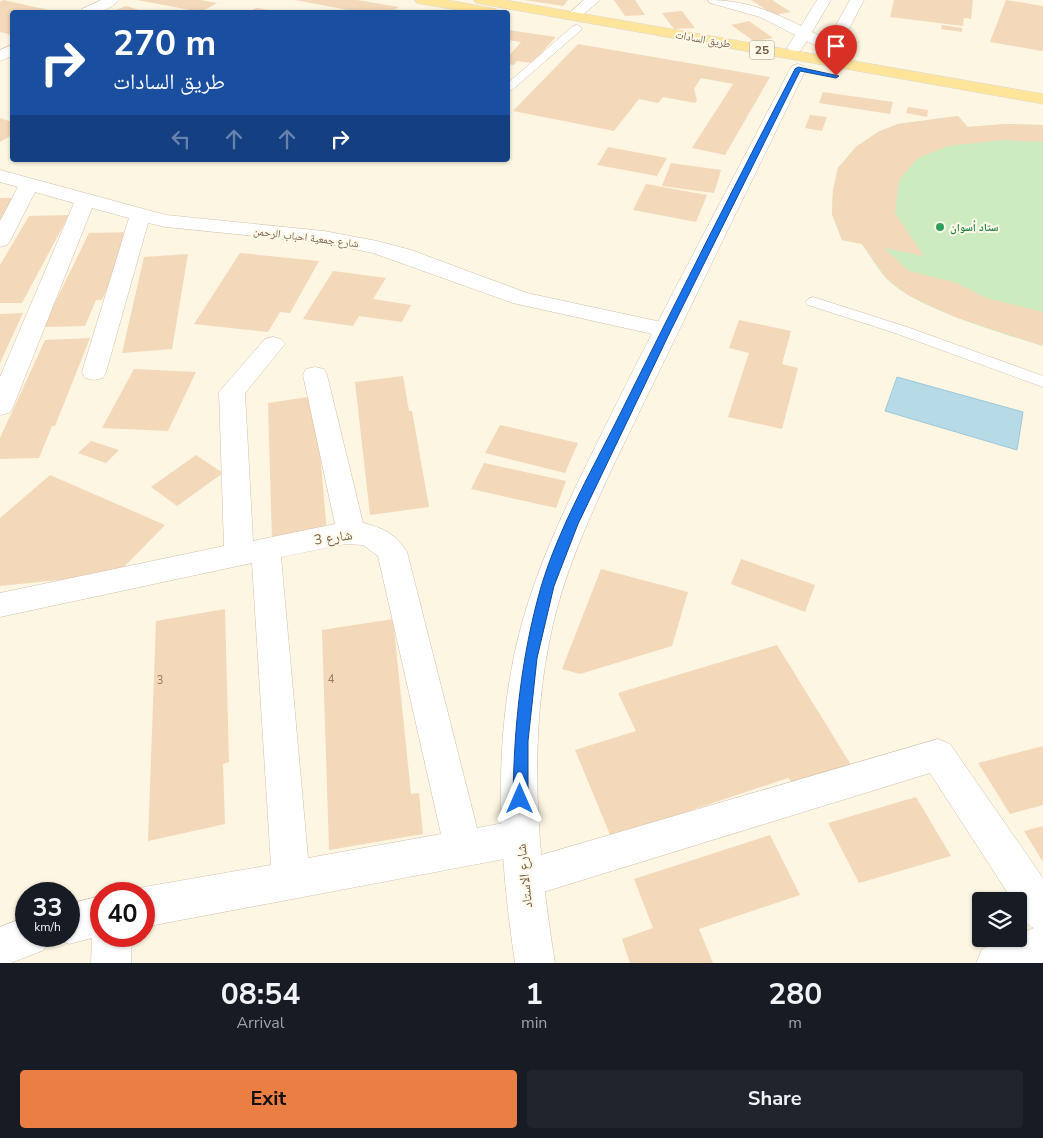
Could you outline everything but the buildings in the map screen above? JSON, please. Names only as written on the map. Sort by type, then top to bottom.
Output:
[{"type":"main road","points":[[422,0],[480,10]]},
{"type":"main road","name":"طريق السادات","points":[[481,0],[575,22],[795,62],[1043,114]]},
{"type":"main road","name":"طريق السادات","points":[[510,16],[575,22]]},
{"type":"main road","name":"طريق السادات","points":[[795,62],[828,54],[1043,100]]},
{"type":"street","points":[[91,10],[112,0]]},
{"type":"street","points":[[575,22],[593,0]]},
{"type":"street","points":[[715,0],[765,14],[804,34],[828,54],[857,0]]},
{"type":"street","name":"شارع الاستاد","points":[[535,963],[528,922],[520,838],[521,741],[530,658],[548,586],[572,524],[795,62],[804,34],[824,0]]},
{"type":"street","name":"شارع جمعية احباب الرحمن","points":[[0,176],[140,215],[180,223],[324,237],[369,246],[403,255],[536,302],[666,330]]},
{"type":"street","points":[[0,241],[29,184]]},
{"type":"street","points":[[0,407],[85,200]]},
{"type":"street","points":[[94,372],[140,215]]},
{"type":"street","points":[[273,344],[232,392],[253,551],[291,880]]},
{"type":"street","points":[[315,375],[351,532]]},
{"type":"street","name":"شارع 3","points":[[0,605],[351,532],[376,537],[385,543],[392,552],[463,848]]},
{"type":"street","points":[[524,879],[938,755],[1043,912]]},
{"type":"street","points":[[155,905],[520,838]]},
{"type":"street","points":[[0,947],[15,942]]},
{"type":"street","points":[[996,963],[1043,946]]},
{"type":"street","points":[[111,963],[112,947]]},
{"type":"lane","points":[[510,86],[575,22]]},
{"type":"lane","points":[[813,302],[900,330],[1043,382]]},
{"type":"green space","name":"ستاد أسوان","points":[[958,116],[968,127],[1006,124],[1043,125],[1043,346],[960,319],[916,300],[886,278],[862,244],[842,240],[832,214],[833,190],[838,168],[856,147],[878,132],[898,124]]},
{"type":"water","points":[[897,377],[1023,412],[1017,450],[885,411]]},
{"type":"place","name":"ستاد أسوان","points":[[940,227]]},
{"type":"route","points":[[520,799],[521,741],[530,658],[548,586],[572,524],[666,330],[798,69],[836,76]]}]
